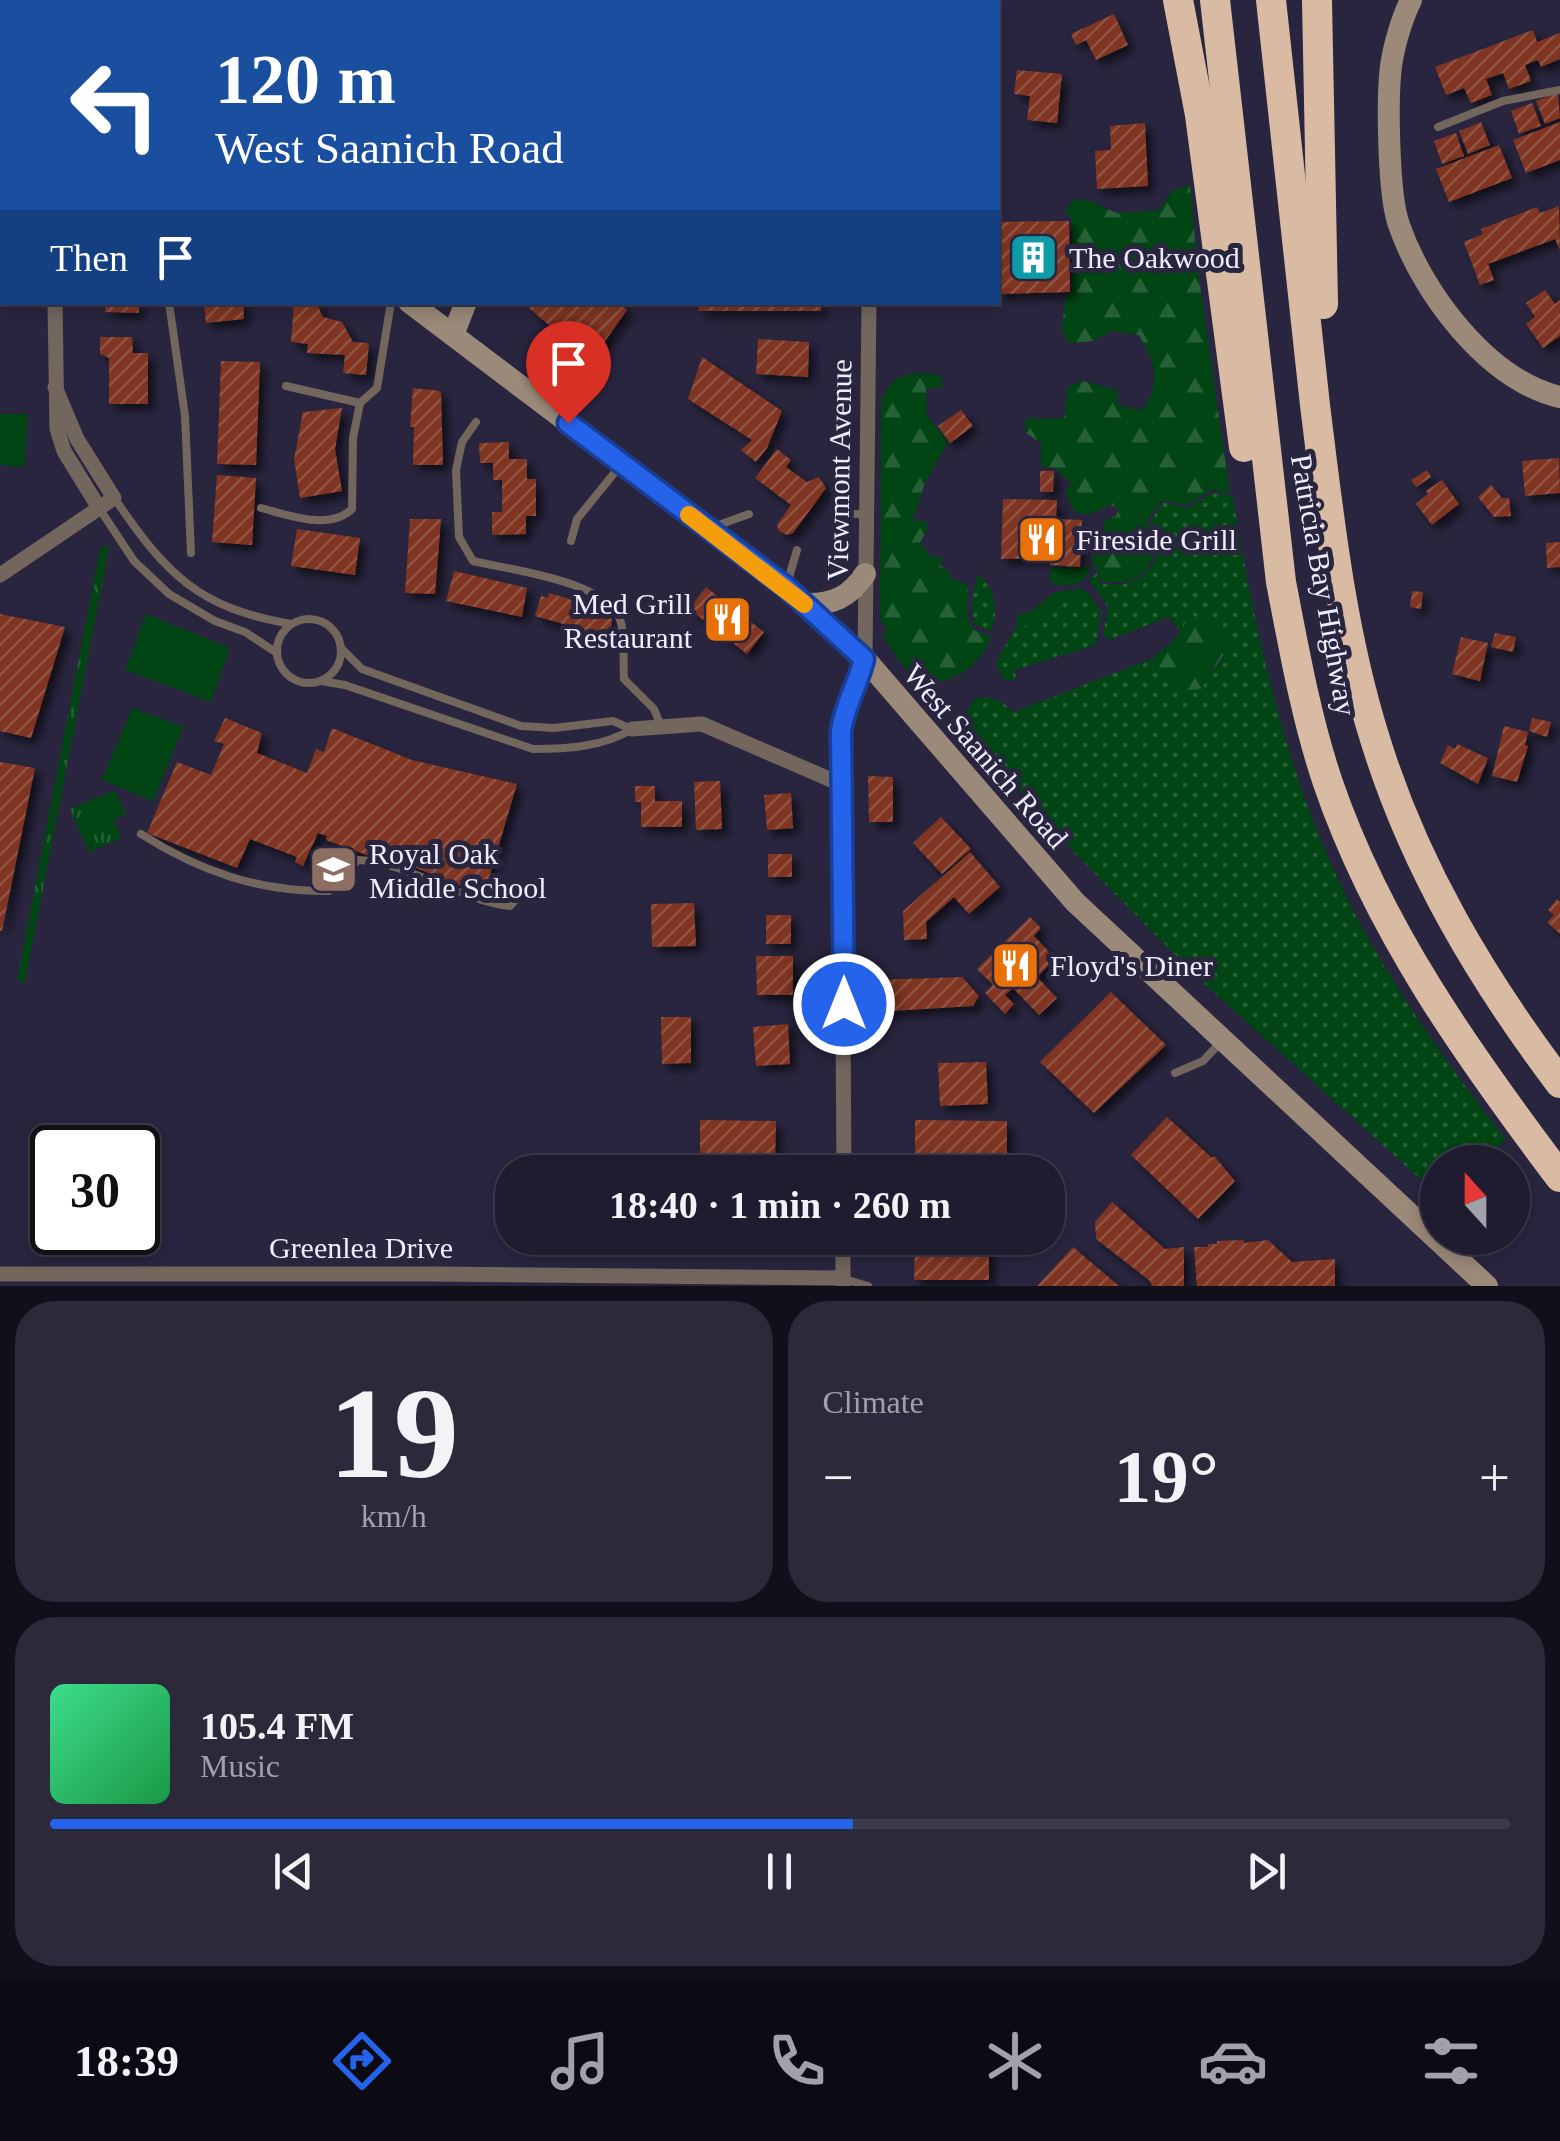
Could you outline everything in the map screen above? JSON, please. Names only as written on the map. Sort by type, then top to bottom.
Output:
[{"type":"highway","points":[[1178,0],[1200,115],[1255,528],[1277,647],[1318,795],[1343,857],[1375,895]]},
{"type":"highway","name":"Patricia Bay Highway","points":[[1215,0],[1284,599],[1297,667],[1328,782],[1375,895],[1444,1016],[1560,1177]]},
{"type":"highway","name":"Patricia Bay Highway","points":[[1271,0],[1338,582],[1353,660],[1375,741],[1422,863],[1468,948],[1560,1083]]},
{"type":"highway","points":[[1317,0],[1322,289],[1336,453],[1338,582]]},
{"type":"main road","points":[[1411,0],[1391,65],[1390,151],[1397,222],[1428,289],[1470,340],[1502,368],[1546,394],[1560,397]]},
{"type":"main road","name":"West Saanich Road","points":[[412,305],[786,587],[864,659],[1048,874],[1478,1283]]},
{"type":"main road","points":[[453,335],[465,305]]},
{"type":"main road","points":[[804,604],[843,597],[855,589],[865,574]]},
{"type":"street","points":[[55,305],[54,406],[64,451],[99,508]]},
{"type":"street","name":"Viewmont Avenue","points":[[844,1155],[844,710],[858,684],[864,659],[869,305]]},
{"type":"street","points":[[0,575],[114,498],[77,440],[55,387]]},
{"type":"street","points":[[632,729],[702,724],[844,785]]},
{"type":"street","points":[[842,1282],[843,1255]]},
{"type":"street","name":"Greenlea Drive","points":[[0,1274],[192,1280],[842,1282]]},
{"type":"lane","points":[[1438,128],[1503,100],[1560,90]]},
{"type":"lane","points":[[168,305],[186,416],[191,553]]},
{"type":"lane","points":[[261,508],[307,520],[343,517],[352,509],[353,438],[360,403],[377,388],[390,305]]},
{"type":"lane","points":[[286,386],[360,403]]},
{"type":"lane","points":[[476,422],[462,442],[456,470],[459,537],[473,561],[585,588],[608,602],[620,620],[624,679],[654,709],[661,726]]},
{"type":"lane","points":[[572,541],[577,519],[621,464]]},
{"type":"lane","points":[[114,498],[149,550],[184,582],[259,619],[291,624]]},
{"type":"lane","points":[[99,508],[134,560],[170,594],[277,653]]},
{"type":"lane","points":[[707,529],[749,514]]},
{"type":"lane","points":[[839,514],[866,514]]},
{"type":"lane","points":[[786,587],[797,550]]},
{"type":"lane","points":[[319,620],[335,631],[342,648],[362,670],[521,726],[554,728],[612,721],[632,729],[616,739],[555,749],[533,748],[345,685],[292,678],[279,663],[278,642],[291,624],[319,620]]},
{"type":"lane","points":[[321,681],[336,668],[342,648]]},
{"type":"lane","points":[[141,834],[180,860],[254,884],[328,891],[339,886],[349,867],[360,860],[385,865],[486,903],[510,906],[525,889]]},
{"type":"lane","points":[[1176,1073],[1202,1060],[1222,1041]]},
{"type":"lane","points":[[842,1282],[868,1286]]},
{"type":"green space","points":[[1190,184],[1198,271],[1230,494],[1212,490],[1186,505],[1162,500],[1146,522],[1160,547],[1148,566],[1131,580],[1101,581],[1089,551],[1101,551],[1104,521],[1116,516],[1119,508],[1110,505],[1088,515],[1075,512],[1065,492],[1071,484],[1056,469],[1041,466],[1041,443],[1026,433],[1025,419],[1064,418],[1068,386],[1083,381],[1117,390],[1118,405],[1143,410],[1153,390],[1154,372],[1139,335],[1112,331],[1093,341],[1069,343],[1062,331],[1065,296],[1072,293],[1072,219],[1065,211],[1074,199],[1093,202],[1116,213],[1159,210],[1172,191]]},
{"type":"green space","points":[[918,373],[940,375],[943,387],[926,389],[927,415],[948,442],[924,485],[913,520],[925,521],[928,529],[920,542],[929,556],[943,557],[940,565],[949,571],[949,577],[968,585],[967,615],[975,631],[991,636],[981,656],[963,672],[929,682],[918,678],[898,659],[883,636],[887,627],[880,621],[881,403],[894,381]]},
{"type":"green space","points":[[0,414],[28,414],[24,467],[0,465]]},
{"type":"green space","points":[[1212,493],[1233,497],[1270,684],[1297,775],[1331,864],[1348,901],[1410,1007],[1506,1140],[1499,1145],[1420,1145],[1420,1179],[1198,978],[1046,824],[1008,780],[994,773],[960,731],[960,723],[975,698],[996,700],[1014,712],[1153,658],[1159,673],[1201,688],[1223,658],[1192,616],[1179,632],[1168,617],[1109,640],[1103,635],[1108,607],[1089,580],[1097,573],[1100,584],[1124,584],[1139,579],[1163,547],[1149,524],[1163,502],[1187,508]]},
{"type":"green space","points":[[107,545],[25,982],[17,980],[100,549]]},
{"type":"green space","points":[[1052,567],[1092,567],[1081,581],[1053,585],[1049,575]]},
{"type":"green space","points":[[978,574],[994,600],[991,631],[975,625],[973,618]]},
{"type":"green space","points":[[1080,588],[1088,593],[1058,604],[1032,623],[1015,628],[1017,616],[1035,609],[1053,593]]},
{"type":"green space","points":[[1088,593],[1101,611],[1096,645],[1014,670],[1017,680],[1003,680],[996,663],[1015,628],[1032,623],[1058,604]]},
{"type":"green space","points":[[146,614],[230,648],[211,702],[125,670]]},
{"type":"green space","points":[[1192,615],[1225,629],[1229,646],[1201,689],[1178,691],[1159,673],[1153,658],[1174,640]]},
{"type":"green space","points":[[132,708],[183,727],[153,801],[102,780]]},
{"type":"green space","points":[[115,790],[126,815],[114,819],[121,838],[89,852],[70,809]]},
{"type":"building","points":[[1114,14],[1128,45],[1096,60],[1086,40],[1076,45],[1071,34]]},
{"type":"building","points":[[1533,30],[1537,42],[1560,33],[1560,59],[1541,67],[1538,60],[1525,65],[1531,81],[1509,89],[1503,73],[1486,79],[1492,95],[1471,103],[1464,88],[1446,95],[1435,67]]},
{"type":"building","points":[[1017,70],[1062,74],[1057,123],[1027,120],[1030,96],[1014,94]]},
{"type":"building","points":[[1558,93],[1560,118],[1545,124],[1536,101]]},
{"type":"building","points":[[1532,103],[1541,126],[1519,134],[1511,111]]},
{"type":"building","points":[[1481,122],[1490,145],[1468,154],[1459,131]]},
{"type":"building","points":[[1560,122],[1560,160],[1526,173],[1513,140]]},
{"type":"building","points":[[1145,123],[1148,186],[1097,189],[1095,151],[1111,150],[1110,126]]},
{"type":"building","points":[[1456,133],[1464,156],[1442,164],[1434,141]]},
{"type":"building","points":[[1499,145],[1512,178],[1449,202],[1436,169]]},
{"type":"building","points":[[1559,206],[1560,250],[1555,239],[1488,264],[1494,280],[1480,285],[1464,242],[1483,234],[1481,229],[1537,207],[1540,213]]},
{"type":"building","name":"The Oakwood","points":[[1069,221],[1070,292],[1000,294],[1000,222]]},
{"type":"building","points":[[1545,290],[1555,304],[1560,300],[1560,336],[1543,348],[1526,324],[1535,317],[1526,303]]},
{"type":"building","points":[[105,305],[139,305],[139,313],[105,312]]},
{"type":"building","points":[[204,305],[243,305],[244,319],[206,323]]},
{"type":"building","points":[[294,305],[317,305],[323,317],[342,322],[353,342],[369,343],[366,375],[343,373],[345,355],[307,353],[308,344],[291,342]]},
{"type":"building","points":[[530,305],[621,305],[627,310],[591,361]]},
{"type":"building","points":[[699,305],[821,305],[821,311],[699,311]]},
{"type":"building","points":[[100,337],[132,337],[133,353],[148,353],[148,404],[109,404],[109,358],[100,354]]},
{"type":"building","points":[[758,339],[809,342],[808,377],[756,374]]},
{"type":"building","points":[[702,357],[782,411],[767,448],[756,462],[741,450],[752,440],[688,399]]},
{"type":"building","points":[[221,361],[260,362],[256,465],[217,464]]},
{"type":"building","points":[[413,388],[441,391],[443,465],[413,465]]},
{"type":"building","points":[[342,408],[335,449],[342,491],[300,498],[294,459],[303,412]]},
{"type":"building","points":[[961,410],[973,426],[950,443],[938,426]]},
{"type":"building","points":[[509,442],[509,459],[527,459],[527,479],[536,479],[536,516],[526,516],[526,534],[492,535],[492,512],[502,512],[502,480],[493,480],[493,463],[480,463],[479,443]]},
{"type":"building","points":[[777,449],[791,460],[786,467],[807,482],[819,477],[826,488],[793,533],[787,535],[777,525],[791,505],[755,478]]},
{"type":"building","points":[[1559,458],[1560,493],[1525,496],[1522,461]]},
{"type":"building","points":[[1427,470],[1431,477],[1416,487],[1411,480]]},
{"type":"building","points":[[1040,471],[1054,471],[1053,492],[1040,492]]},
{"type":"building","points":[[217,475],[256,478],[252,545],[212,542]]},
{"type":"building","points":[[1442,480],[1459,504],[1432,525],[1416,504]]},
{"type":"building","points":[[1491,485],[1502,498],[1509,498],[1511,516],[1494,517],[1478,497]]},
{"type":"building","name":"Fireside Grill","points":[[1003,499],[1057,500],[1056,519],[1082,520],[1080,567],[1050,565],[1050,558],[1001,559]]},
{"type":"building","points":[[410,519],[441,519],[435,594],[405,593]]},
{"type":"building","points":[[297,529],[360,538],[355,575],[291,566]]},
{"type":"building","points":[[1560,542],[1560,567],[1547,568],[1546,543]]},
{"type":"building","points":[[454,571],[527,588],[522,617],[446,601]]},
{"type":"building","name":"Med Grill Restaurant","points":[[706,587],[764,632],[747,654],[689,609]]},
{"type":"building","points":[[1412,591],[1423,592],[1421,609],[1410,607]]},
{"type":"building","points":[[549,593],[574,600],[578,609],[606,613],[612,619],[610,637],[605,637],[603,643],[591,640],[576,634],[578,628],[535,616],[541,596],[548,598]]},
{"type":"building","points":[[0,614],[65,627],[31,738],[0,731]]},
{"type":"building","points":[[1495,633],[1516,637],[1513,652],[1491,647]]},
{"type":"building","points":[[1461,637],[1488,643],[1480,681],[1452,674]]},
{"type":"building","points":[[225,718],[262,733],[257,753],[307,773],[316,749],[324,752],[332,728],[412,760],[517,784],[484,895],[371,850],[369,856],[326,840],[327,836],[318,833],[303,866],[295,862],[297,857],[250,839],[237,868],[147,833],[177,762],[211,775],[224,744],[214,741]]},
{"type":"building","points":[[1532,718],[1551,722],[1547,737],[1529,731]]},
{"type":"building","points":[[1504,726],[1528,732],[1528,746],[1517,782],[1492,776]]},
{"type":"building","points":[[1457,744],[1488,758],[1478,784],[1440,763],[1448,745],[1455,749]]},
{"type":"building","points":[[0,762],[35,768],[2,931],[0,931]]},
{"type":"building","points":[[868,776],[893,777],[893,822],[869,822]]},
{"type":"building","points":[[720,781],[722,829],[696,830],[694,782]]},
{"type":"building","points":[[635,786],[655,786],[655,801],[682,801],[682,827],[641,827],[641,802],[635,802]]},
{"type":"building","points":[[791,793],[793,828],[767,830],[764,795]]},
{"type":"building","points":[[941,817],[971,849],[942,874],[913,843]]},
{"type":"building","points":[[970,852],[1000,887],[969,914],[954,897],[926,922],[927,939],[904,940],[903,911]]},
{"type":"building","points":[[768,854],[792,854],[792,877],[768,877]]},
{"type":"building","points":[[1557,899],[1560,934],[1547,922],[1554,915],[1548,910]]},
{"type":"building","points":[[694,903],[696,946],[652,947],[651,904]]},
{"type":"building","points":[[766,915],[791,915],[791,944],[766,944]]},
{"type":"building","name":"Floyd's Diner","points":[[1030,917],[1041,928],[1034,936],[1053,956],[1053,961],[1034,980],[1038,978],[1057,998],[1039,1015],[1013,988],[1005,995],[1014,1004],[1005,1014],[985,993],[993,985],[977,969]]},
{"type":"building","points":[[756,956],[793,956],[793,995],[757,995]]},
{"type":"building","points":[[962,977],[979,996],[973,1006],[876,1012],[875,980]]},
{"type":"building","points":[[1111,992],[1166,1045],[1094,1113],[1040,1062]]},
{"type":"building","points":[[661,1017],[691,1017],[691,1063],[662,1064]]},
{"type":"building","points":[[788,1024],[790,1064],[756,1066],[753,1027]]},
{"type":"building","points":[[986,1062],[988,1104],[940,1106],[938,1063]]},
{"type":"building","points":[[1167,1117],[1214,1156],[1235,1181],[1198,1219],[1131,1155]]},
{"type":"building","points":[[700,1120],[776,1121],[775,1155],[700,1155]]},
{"type":"building","points":[[915,1120],[1007,1121],[1007,1155],[915,1155]]},
{"type":"building","points":[[1112,1202],[1165,1249],[1184,1247],[1184,1286],[1152,1286],[1096,1239],[1095,1222]]},
{"type":"building","points":[[1268,1240],[1292,1262],[1335,1259],[1335,1286],[1197,1286],[1194,1247]]},
{"type":"building","points":[[1073,1247],[1119,1286],[1037,1286]]},
{"type":"building","points":[[915,1255],[989,1255],[989,1280],[914,1280]]},
{"type":"slow traffic","points":[[689,515],[804,604]]},
{"type":"place","name":"The Oakwood","points":[[1034,257]]},
{"type":"place","name":"Fireside Grill","points":[[1041,539]]},
{"type":"place","name":"Med Grill Restaurant","points":[[727,620]]},
{"type":"place","name":"Royal Oak Middle School","points":[[334,870]]},
{"type":"place","name":"Floyd's Diner","points":[[1015,965]]},
{"type":"route","points":[[568,423],[786,587],[864,659],[858,684],[844,710],[841,732],[844,1004]]}]
